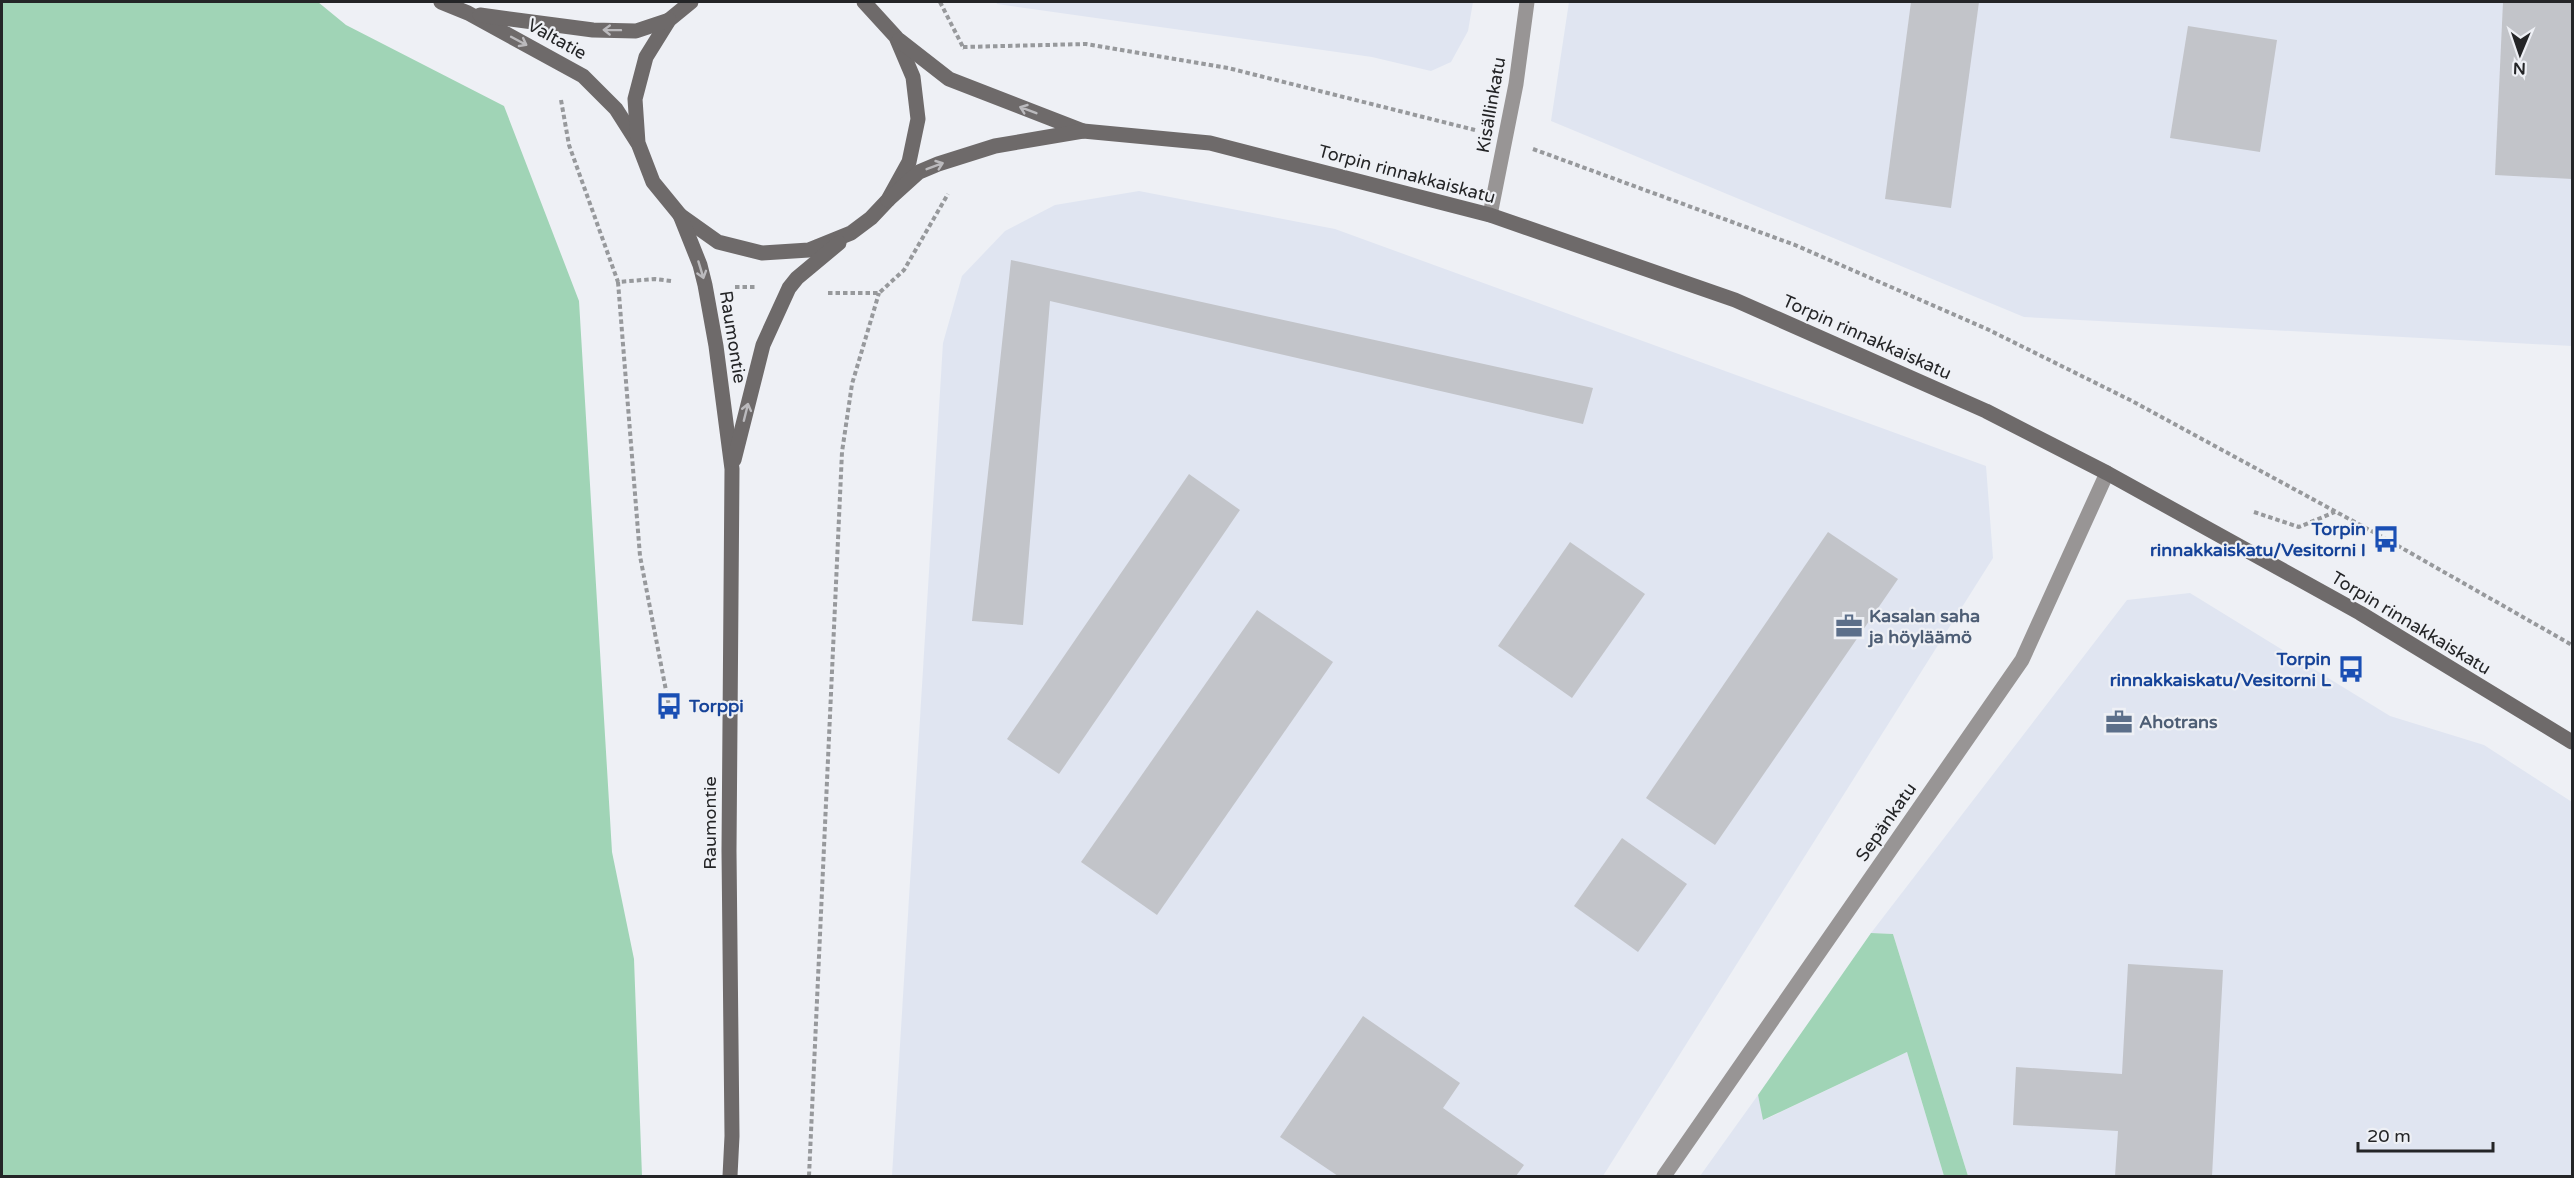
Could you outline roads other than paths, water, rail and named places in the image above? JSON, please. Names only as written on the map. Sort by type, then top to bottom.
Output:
[{"type":"main road","name":"Valtatie","points":[[441,2],[468,13],[583,75],[616,109],[638,143]]},
{"type":"main road","points":[[691,2],[669,20],[646,57],[635,99],[638,143],[653,182],[680,216],[718,242],[762,253],[809,250],[851,233]]},
{"type":"main road","points":[[866,2],[896,37],[914,76],[918,120],[909,162],[888,200]]},
{"type":"main road","name":"Valtatie","points":[[468,13],[593,30],[636,31],[669,20]]},
{"type":"main road","name":"Torpin rinnakkaiskatu","points":[[896,37],[949,78],[1083,131]]},
{"type":"main road","name":"Torpin rinnakkaiskatu","points":[[888,200],[919,172],[995,146],[1083,131],[1210,143],[1490,215],[1735,300],[1986,411],[2107,472],[2360,614],[2571,738]]},
{"type":"main road","name":"Raumontie","points":[[732,469],[763,345],[789,288],[797,278],[871,218],[888,200]]},
{"type":"main road","name":"Raumontie","points":[[680,216],[700,265],[705,285],[716,346],[732,469],[729,851],[732,1136],[730,1176]]},
{"type":"street","name":"Kisällinkatu","points":[[1490,215],[1527,2]]},
{"type":"street","name":"Sepänkatu","points":[[1664,1176],[2022,660],[2107,472]]},
{"type":"place","name":"Torpin rinnakkaiskatu/Vesitorni I","points":[[2386,539]]},
{"type":"place","name":"Kasalan saha ja höyläämö","points":[[1849,626]]},
{"type":"place","name":"Torpin rinnakkaiskatu/Vesitorni L","points":[[2351,669]]},
{"type":"place","name":"Torppi","points":[[669,706]]},
{"type":"place","name":"Ahotrans","points":[[2119,722]]}]
